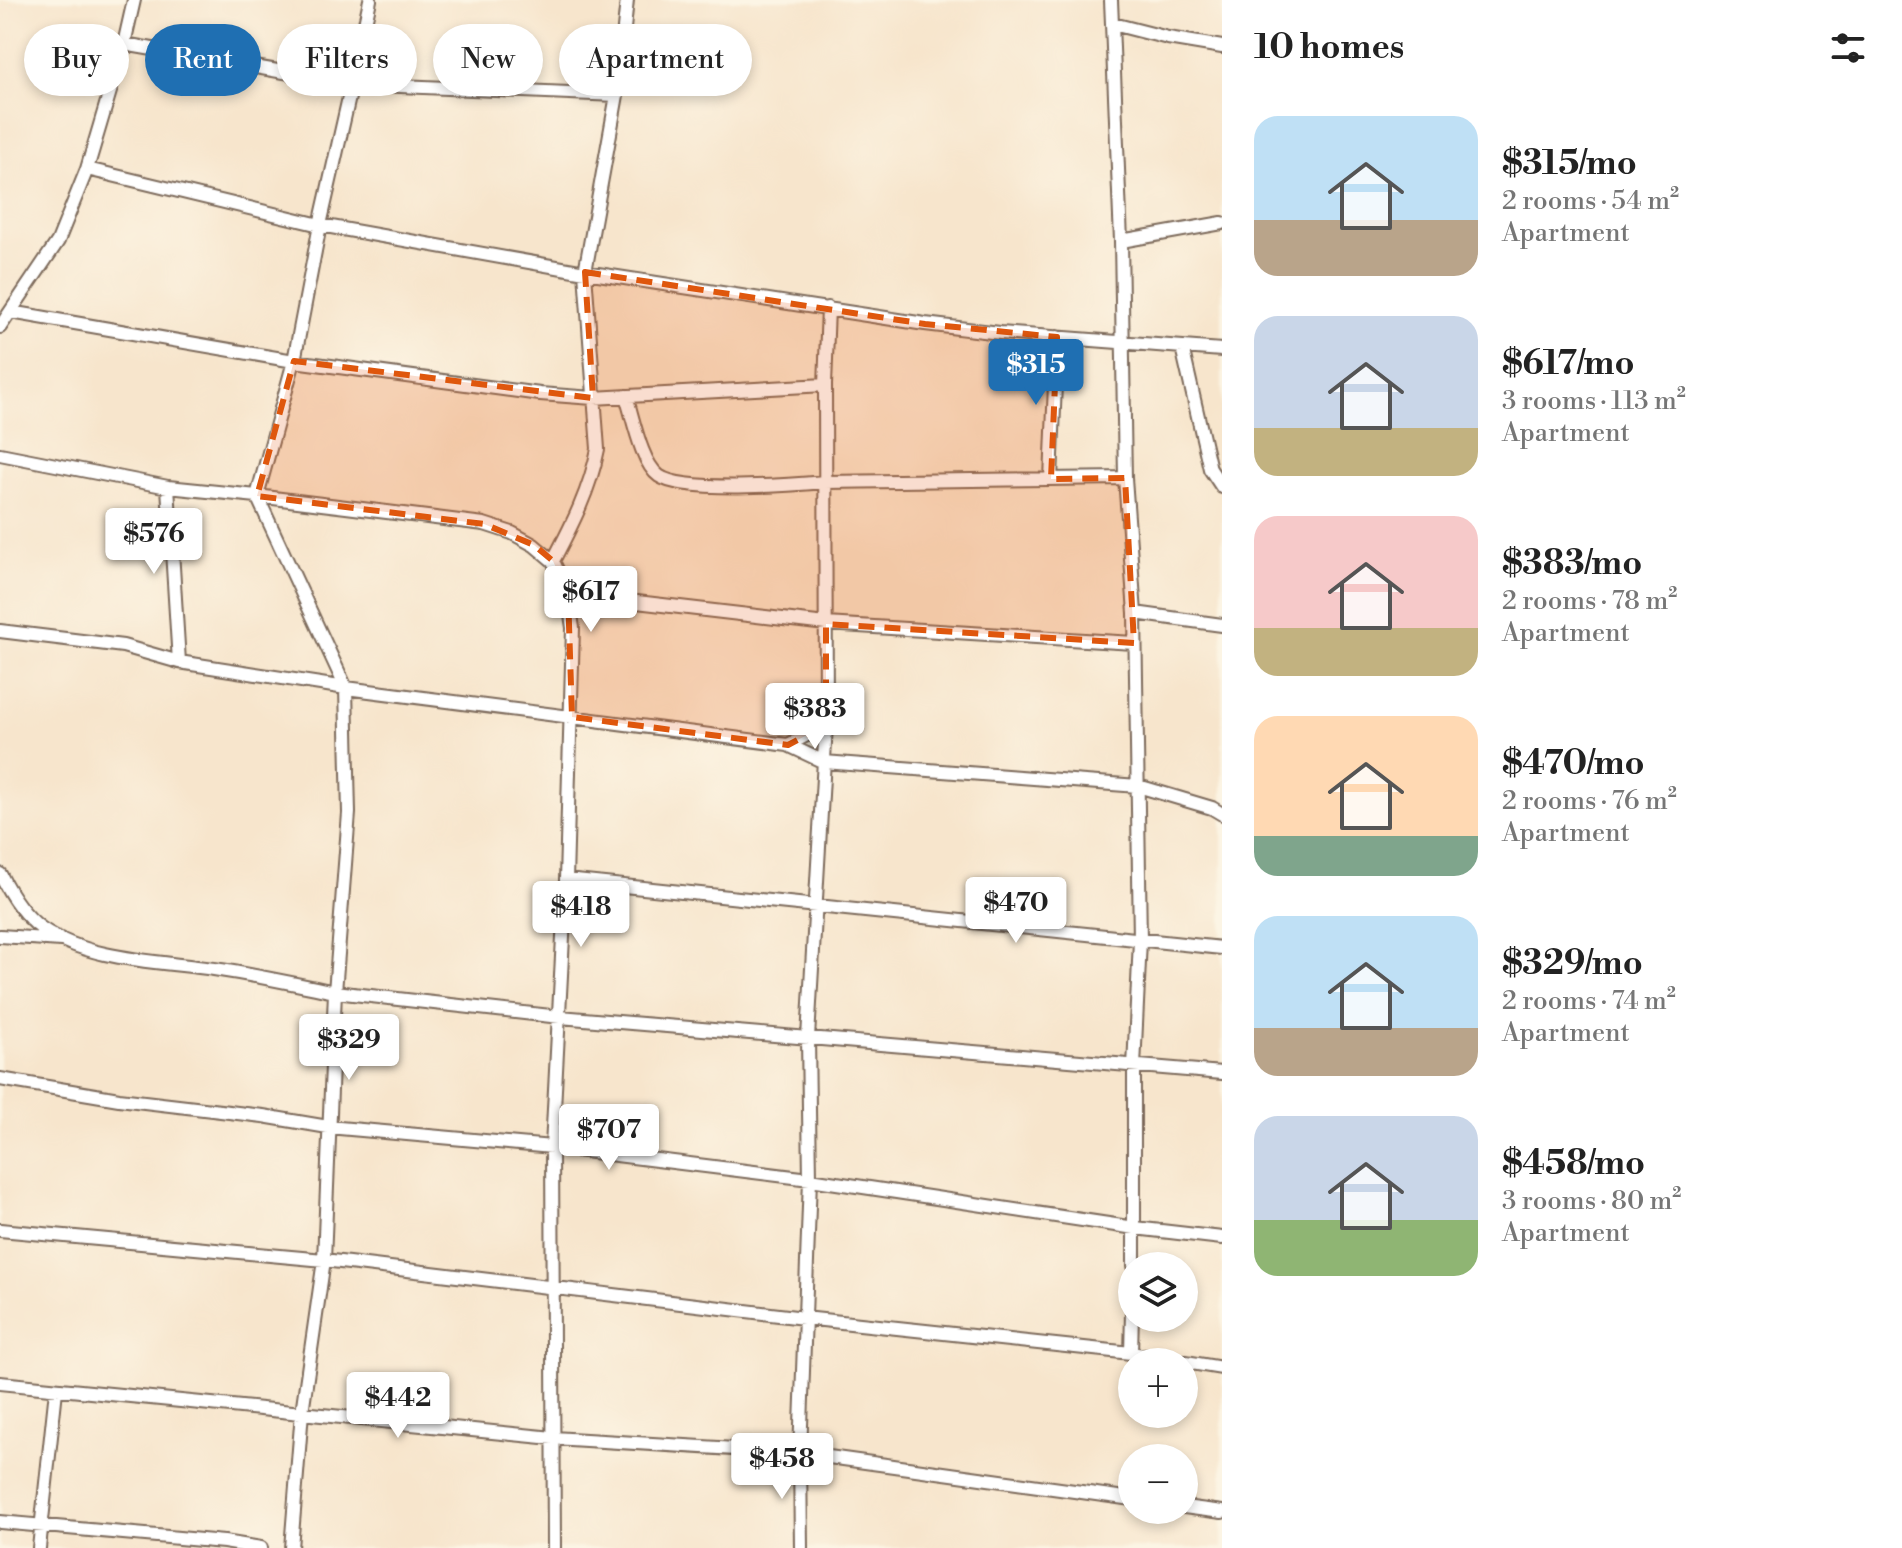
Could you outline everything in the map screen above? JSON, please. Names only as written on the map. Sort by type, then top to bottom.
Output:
[{"type":"street","points":[[129,24],[134,0]]},
{"type":"street","points":[[365,24],[370,0]]},
{"type":"street","points":[[624,24],[627,0]]},
{"type":"street","points":[[1111,0],[1121,241],[1125,478],[1135,613],[1140,940],[1134,1067],[1134,1252]]},
{"type":"street","points":[[1113,24],[1222,47]]},
{"type":"street","points":[[129,45],[277,71]]},
{"type":"street","points":[[417,87],[559,93]]},
{"type":"street","points":[[0,327],[58,241],[87,169],[109,96]]},
{"type":"street","points":[[291,1548],[302,1412],[324,1260],[335,992],[349,813],[346,688],[257,496],[294,361],[349,96]]},
{"type":"street","points":[[553,561],[580,510],[598,449],[585,272],[617,96]]},
{"type":"street","points":[[87,169],[320,225],[585,272],[925,324],[1222,350]]},
{"type":"street","points":[[1121,241],[1222,223]]},
{"type":"street","points":[[801,1548],[800,1453],[810,1179],[808,1038],[826,725],[825,385],[828,308]]},
{"type":"street","points":[[11,312],[294,361],[527,393],[593,398],[825,385]]},
{"type":"street","points":[[1051,479],[1057,337]]},
{"type":"street","points":[[1182,347],[1210,469],[1222,487]]},
{"type":"street","points":[[626,396],[646,459],[659,476],[683,483],[779,486],[825,482],[1125,478]]},
{"type":"street","points":[[0,454],[168,487],[484,524],[512,533],[534,545],[553,561],[568,594],[573,628],[566,880],[552,1147],[554,1548]]},
{"type":"street","points":[[168,487],[179,662]]},
{"type":"street","points":[[568,594],[826,624],[1134,643]]},
{"type":"street","points":[[1135,613],[1222,625]]},
{"type":"street","points":[[0,631],[123,646],[179,662],[346,688],[788,745],[824,762],[1138,786],[1212,808],[1222,814]]},
{"type":"street","points":[[788,745],[826,725]]},
{"type":"street","points":[[0,874],[13,900],[40,927],[65,940],[111,955],[218,970],[335,992],[560,1017],[1222,1073]]},
{"type":"street","points":[[566,880],[1222,948]]},
{"type":"street","points":[[0,936],[65,940]]},
{"type":"street","points":[[0,1079],[119,1099],[328,1127],[552,1147],[810,1179],[1135,1228],[1222,1238]]},
{"type":"street","points":[[0,1230],[324,1260],[804,1318],[1118,1352]]},
{"type":"street","points":[[1198,1364],[1222,1368]]},
{"type":"street","points":[[0,1383],[553,1438],[800,1453],[1118,1497]]},
{"type":"street","points":[[39,1548],[56,1390]]},
{"type":"street","points":[[1198,1509],[1222,1512]]},
{"type":"street","points":[[0,1522],[261,1548]]},
{"type":"highlighted area","points":[[585,272],[925,324],[1057,337],[1051,479],[1125,478],[1134,643],[826,624],[826,725],[788,745],[572,717],[568,594],[553,561],[534,545],[484,524],[257,496],[294,361],[593,398]]}]
